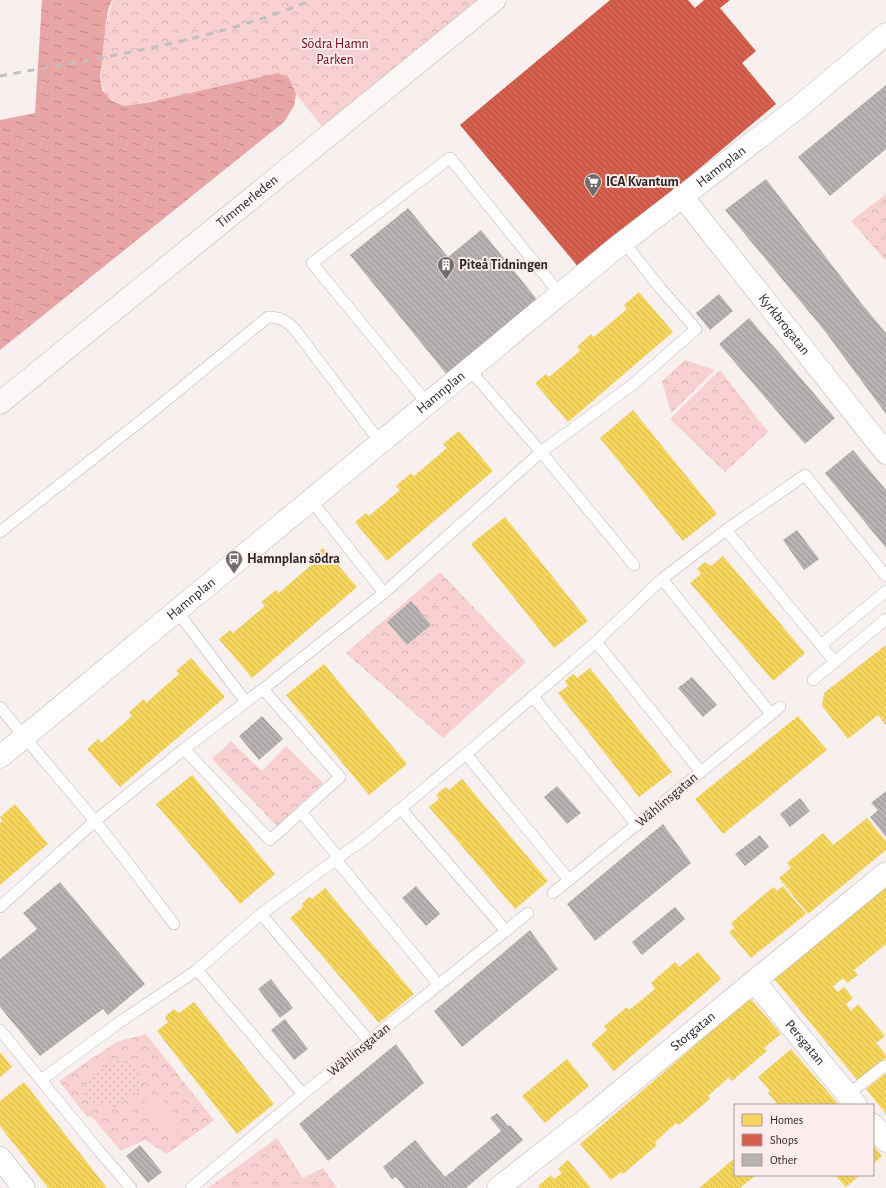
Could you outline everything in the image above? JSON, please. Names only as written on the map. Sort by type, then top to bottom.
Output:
[{"type":"main road","name":"Timmerleden","points":[[0,403],[495,0]]},
{"type":"street","name":"Hamnplan","points":[[0,757],[469,368],[682,196],[800,106],[886,34]]},
{"type":"street","name":"Kyrkbrogatan","points":[[682,196],[886,453]]},
{"type":"street","name":"Storgatan","points":[[498,1188],[589,1117],[886,872]]},
{"type":"street","name":"Persgatan","points":[[754,980],[852,1100]]},
{"type":"street","points":[[874,1127],[886,1141]]},
{"type":"street","points":[[0,1158],[24,1188]]},
{"type":"lane","points":[[427,403],[312,263],[450,158],[560,294]]},
{"type":"lane","points":[[0,907],[95,822],[184,749],[263,689],[384,593],[541,452],[632,385],[696,329],[661,289],[624,242]]},
{"type":"lane","points":[[0,532],[152,412],[268,317],[283,318],[293,327],[380,442]]},
{"type":"lane","points":[[469,368],[541,452],[634,565]]},
{"type":"lane","points":[[41,1080],[117,1024],[197,970],[261,914],[338,859],[401,809],[533,697],[596,642],[662,579],[726,530],[804,475],[886,576]]},
{"type":"lane","points":[[310,499],[384,593]]},
{"type":"lane","points":[[726,530],[835,662]]},
{"type":"lane","points":[[662,579],[771,714]]},
{"type":"lane","points":[[821,645],[886,591]]},
{"type":"lane","points":[[176,610],[246,702]]},
{"type":"lane","points":[[813,680],[886,619]]},
{"type":"lane","points":[[596,642],[701,772]]},
{"type":"lane","points":[[184,749],[270,840],[340,776],[263,689]]},
{"type":"lane","points":[[533,697],[637,825]]},
{"type":"lane","points":[[0,707],[24,738],[37,751],[95,822],[174,924]]},
{"type":"lane","name":"Wåhlinsgatan","points":[[553,893],[780,707]]},
{"type":"lane","points":[[466,754],[569,880]]},
{"type":"lane","points":[[401,809],[506,931]]},
{"type":"lane","points":[[301,812],[439,985]]},
{"type":"lane","name":"Wåhlinsgatan","points":[[190,1188],[528,913]]},
{"type":"lane","points":[[261,914],[369,1042]]},
{"type":"lane","points":[[197,970],[304,1094]]},
{"type":"lane","points":[[0,1030],[98,1151],[131,1188]]},
{"type":"lane","points":[[852,1100],[884,1066]]},
{"type":"green space","name":"Södra Hamn Parken","points":[[113,0],[479,0],[324,129],[296,94],[289,78],[124,106],[107,96],[102,85],[101,61],[104,34]]},
{"type":"green space","points":[[886,194],[886,261],[851,221]]},
{"type":"green space","points":[[685,360],[715,370],[671,413],[662,381]]},
{"type":"green space","points":[[720,370],[768,432],[725,472],[670,419]]},
{"type":"green space","points":[[440,572],[526,662],[443,738],[346,653]]},
{"type":"green space","points":[[231,741],[262,771],[286,746],[323,783],[277,826],[212,759]]},
{"type":"green space","points":[[146,1034],[214,1120],[167,1154],[145,1140],[121,1151],[91,1116],[87,1117],[59,1081],[116,1042]]},
{"type":"green space","points":[[129,1059],[140,1076],[142,1089],[113,1108],[104,1105],[95,1106],[83,1096],[88,1079],[108,1062]]},
{"type":"green space","points":[[156,1092],[183,1125],[168,1137],[142,1104]]},
{"type":"green space","points":[[277,1138],[303,1178],[323,1168],[337,1188],[208,1188]]},
{"type":"water","points":[[42,0],[112,0],[108,10],[106,22],[100,76],[102,90],[111,100],[124,106],[151,102],[278,73],[289,78],[296,94],[294,106],[284,122],[0,350],[0,120],[35,113]]},
{"type":"building: Homes","points":[[639,292],[673,332],[568,422],[535,383],[546,374],[549,377],[580,351],[577,347],[591,334],[594,337],[627,309],[624,305]]},
{"type":"building: Homes","points":[[633,410],[717,514],[683,541],[600,438]]},
{"type":"building: Homes","points":[[459,431],[493,471],[387,561],[355,522],[366,513],[369,516],[400,490],[396,486],[411,473],[414,476],[447,448],[443,444]]},
{"type":"building: Homes","points":[[505,517],[588,621],[554,648],[471,544]]},
{"type":"building: Homes","points":[[323,548],[357,587],[252,678],[219,639],[230,630],[233,633],[265,606],[261,602],[276,590],[279,593],[311,565],[308,561]]},
{"type":"building: Homes","points":[[723,556],[805,653],[773,681],[690,583],[701,574],[697,569],[705,562],[711,566]]},
{"type":"building: Homes","points":[[886,645],[886,725],[878,715],[848,739],[822,706],[824,693]]},
{"type":"building: Homes","points":[[191,658],[225,697],[120,787],[87,749],[98,739],[101,743],[132,716],[129,712],[144,699],[146,703],[179,674],[176,671]]},
{"type":"building: Homes","points":[[324,664],[407,764],[369,795],[286,695]]},
{"type":"building: Homes","points":[[590,668],[672,772],[639,797],[558,693],[568,686],[565,681],[573,674],[577,678]]},
{"type":"building: Homes","points":[[798,716],[827,750],[723,834],[695,799]]},
{"type":"building: Homes","points":[[192,775],[275,874],[240,904],[156,804]]},
{"type":"building: Homes","points":[[462,779],[548,881],[515,909],[429,807],[439,799],[436,795],[445,787],[449,790]]},
{"type":"building: Homes","points":[[15,804],[48,844],[0,885],[0,823],[2,821],[0,817]]},
{"type":"building: Homes","points":[[867,818],[886,841],[886,850],[808,914],[779,878],[791,868],[787,863],[823,833],[833,845]]},
{"type":"building: Homes","points":[[886,883],[886,944],[854,970],[858,975],[847,983],[843,978],[833,987],[838,992],[844,987],[853,998],[846,1004],[851,1011],[858,1004],[885,1036],[876,1043],[886,1055],[886,1058],[858,1081],[772,976]]},
{"type":"building: Homes","points":[[783,886],[806,914],[751,958],[729,932],[735,928],[731,923],[773,887],[777,891]]},
{"type":"building: Homes","points":[[325,888],[414,994],[379,1023],[290,918],[303,907],[302,904],[309,897],[312,899]]},
{"type":"building: Homes","points":[[698,952],[721,979],[614,1071],[591,1044],[607,1030],[604,1026],[627,1007],[629,1010],[655,989],[651,983],[675,962],[679,967]]},
{"type":"building: Homes","points":[[750,998],[781,1034],[764,1048],[767,1051],[732,1081],[729,1077],[708,1096],[710,1099],[679,1125],[676,1123],[655,1142],[657,1145],[623,1174],[621,1172],[611,1180],[580,1144]]},
{"type":"building: Homes","points":[[194,1002],[274,1104],[237,1134],[157,1031],[168,1022],[165,1017],[174,1009],[179,1013]]},
{"type":"building: Homes","points":[[791,1049],[838,1104],[777,1104],[768,1093],[770,1091],[758,1077]]},
{"type":"building: Homes","points":[[0,1052],[12,1067],[0,1077]]},
{"type":"building: Homes","points":[[567,1059],[589,1086],[545,1123],[522,1096]]},
{"type":"building: Homes","points":[[886,1073],[886,1114],[866,1089]]},
{"type":"building: Homes","points":[[24,1082],[107,1188],[48,1188],[0,1126],[0,1101]]},
{"type":"building: Homes","points":[[874,1146],[882,1156],[874,1163]]},
{"type":"building: Homes","points":[[734,1159],[734,1176],[755,1176],[740,1188],[699,1188]]},
{"type":"building: Homes","points":[[568,1160],[591,1188],[540,1188],[538,1186],[551,1175],[554,1179],[562,1173],[558,1169]]},
{"type":"building: Homes","points":[[836,1176],[859,1176],[846,1187]]},
{"type":"building: Shops","name":"ICA Kvantum","points":[[610,0],[688,0],[695,8],[704,0],[730,0],[720,8],[756,51],[742,63],[776,104],[580,269],[460,125]]},
{"type":"building: Other","points":[[886,85],[886,149],[830,196],[798,157]]},
{"type":"building: Other","points":[[766,179],[861,303],[886,333],[886,414],[824,330],[725,210]]},
{"type":"building: Other","name":"Piteå Tidningen","points":[[408,208],[448,257],[481,230],[539,302],[448,376],[350,255]]},
{"type":"building: Other","points":[[719,294],[733,311],[710,330],[696,313]]},
{"type":"building: Other","points":[[749,318],[835,418],[805,444],[719,344]]},
{"type":"building: Other","points":[[853,450],[886,490],[886,548],[825,473]]},
{"type":"building: Other","points":[[797,530],[819,559],[804,570],[783,540]]},
{"type":"building: Other","points":[[411,601],[431,625],[407,645],[387,622]]},
{"type":"building: Other","points":[[692,677],[717,705],[703,717],[678,688]]},
{"type":"building: Other","points":[[262,716],[283,739],[259,760],[239,736]]},
{"type":"building: Other","points":[[557,786],[581,813],[567,824],[544,797]]},
{"type":"building: Other","points":[[886,791],[886,837],[870,817],[878,810],[871,803]]},
{"type":"building: Other","points":[[800,798],[810,811],[790,827],[780,814]]},
{"type":"building: Other","points":[[663,824],[691,863],[595,941],[567,904]]},
{"type":"building: Other","points":[[760,835],[769,847],[745,866],[735,854]]},
{"type":"building: Other","points":[[60,882],[145,984],[108,1015],[103,1009],[40,1056],[0,1007],[0,959],[37,929],[23,913]]},
{"type":"building: Other","points":[[416,886],[440,914],[426,926],[402,898]]},
{"type":"building: Other","points":[[675,907],[685,919],[642,955],[632,942]]},
{"type":"building: Other","points":[[530,930],[558,969],[462,1047],[434,1011]]},
{"type":"building: Other","points":[[271,979],[293,1008],[280,1018],[258,989]]},
{"type":"building: Other","points":[[285,1019],[308,1049],[294,1060],[271,1030]]},
{"type":"building: Other","points":[[396,1044],[424,1083],[328,1161],[299,1124]]},
{"type":"building: Other","points":[[497,1113],[523,1140],[466,1188],[405,1188],[396,1177],[392,1179],[383,1167],[415,1140],[445,1177],[501,1131],[490,1118]]},
{"type":"building: Other","points":[[140,1145],[162,1172],[148,1183],[126,1156]]},
{"type":"railway","points":[[0,76],[119,54],[197,37],[274,14],[312,0]]},
{"type":"place","name":"ICA Kvantum","points":[[593,197]]},
{"type":"place","name":"Piteå Tidningen","points":[[446,280]]},
{"type":"place","name":"Hamnplan södra","points":[[234,574]]}]
